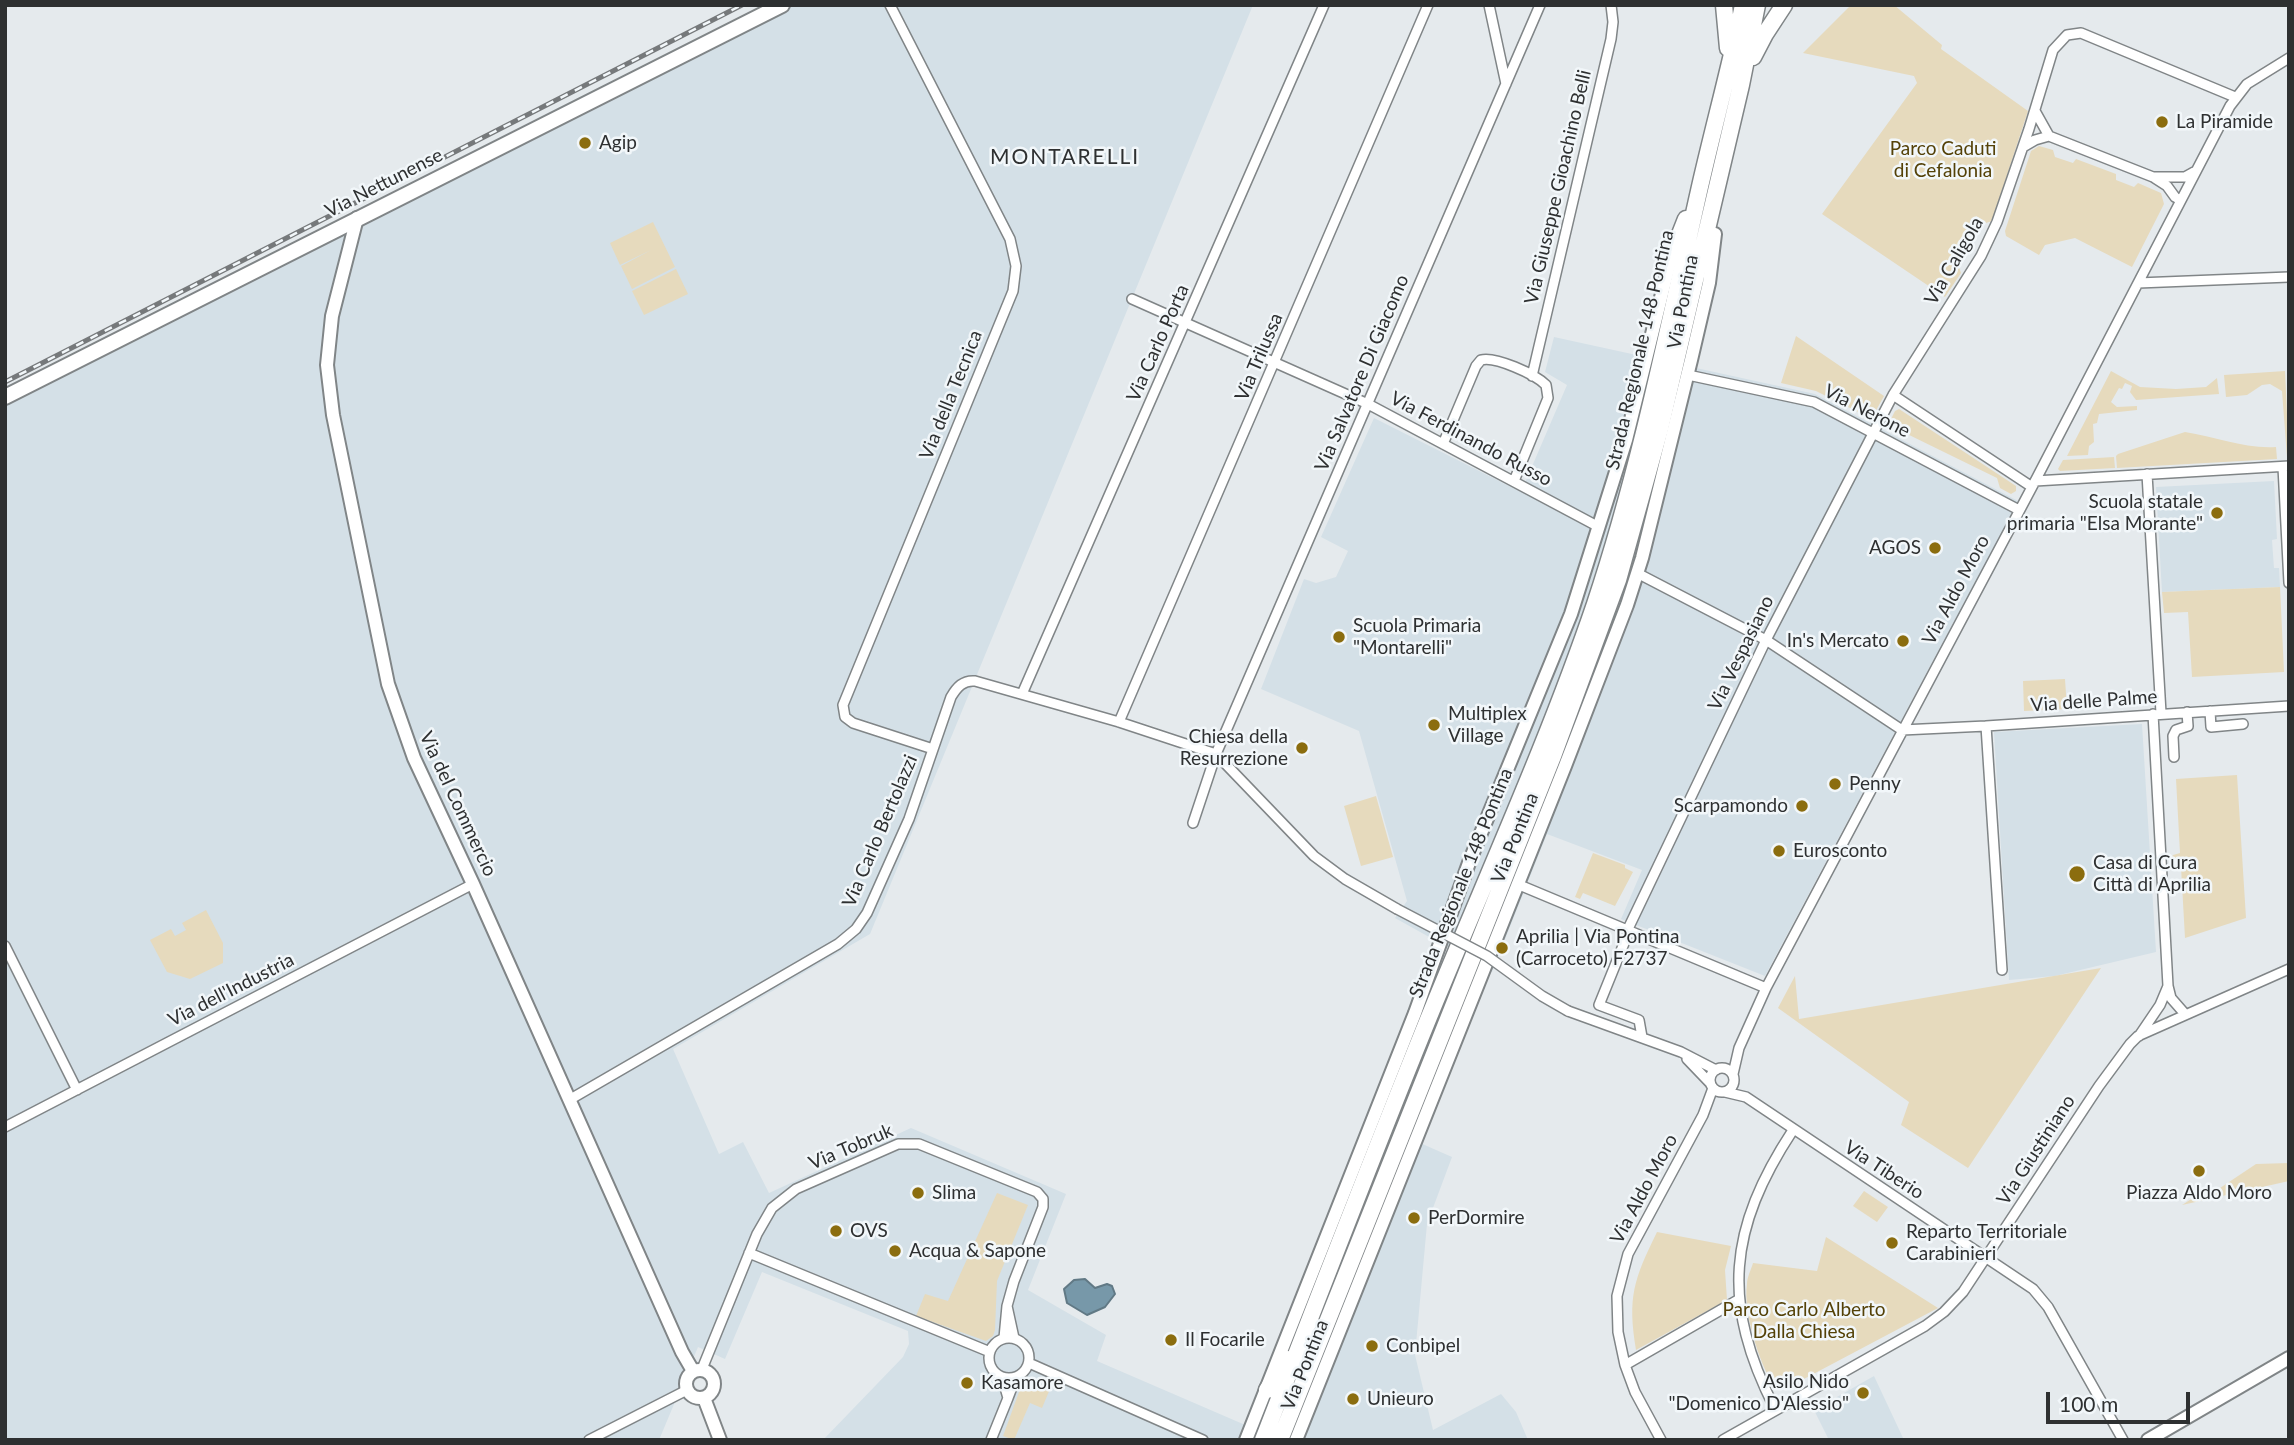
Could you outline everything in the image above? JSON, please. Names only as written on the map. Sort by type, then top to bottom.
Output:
[{"type":"highway","points":[[1724,5],[1735,81]]},
{"type":"highway","name":"Strada Regionale 148 Pontina","points":[[1735,81],[1743,5]]},
{"type":"highway","name":"Strada Regionale 148 Pontina","points":[[1249,1438],[1306,1330],[1595,604],[1620,523],[1675,306],[1757,5]]},
{"type":"highway","points":[[1735,81],[1784,5]]},
{"type":"highway","points":[[1708,187],[1715,233]]},
{"type":"highway","points":[[1671,257],[1708,187]]},
{"type":"highway","name":"Strada Regionale 148 Pontina","points":[[1280,1440],[1603,625],[1642,499],[1660,429],[1708,187]]},
{"type":"highway","points":[[1267,1390],[1306,1330]]},
{"type":"main road","name":"Via Nettunense","points":[[5,397],[782,5]]},
{"type":"street","name":"Via della Tecnica","points":[[890,5],[1010,239],[1016,266],[1013,291],[843,705],[845,717],[853,723],[933,748]]},
{"type":"street","name":"Via Carlo Porta","points":[[1022,694],[1324,5]]},
{"type":"street","name":"Via Trilussa","points":[[1119,722],[1428,5]]},
{"type":"street","points":[[1489,5],[1506,84]]},
{"type":"street","name":"Via Salvatore Di Giacomo","points":[[1193,823],[1216,754],[1540,5]]},
{"type":"street","name":"Via Giuseppe Gioachino Belli","points":[[1532,376],[1611,36],[1611,5]]},
{"type":"street","name":"Via Caligola","points":[[1894,395],[1986,246],[2023,147],[2055,47],[2067,35],[2076,33],[2235,97]]},
{"type":"street","name":"Via Aldo Moro","points":[[1703,1115],[1724,1092],[1732,1088],[1739,1048],[1766,988],[2235,97],[2256,77],[2289,58]]},
{"type":"street","points":[[2035,111],[2049,136]]},
{"type":"street","points":[[2023,147],[2049,136],[2153,177],[2167,186],[2180,200]]},
{"type":"street","points":[[2153,177],[2185,177],[2196,171]]},
{"type":"street","name":"Via del Commercio","points":[[357,218],[330,327],[327,365],[333,415],[388,684],[414,758],[474,884],[682,1353],[697,1370]]},
{"type":"street","name":"Via Pontina","points":[[1296,1440],[1604,667],[1637,573],[1688,375],[1709,283],[1715,233]]},
{"type":"street","name":"Via Pontina","points":[[1249,1438],[1305,1287],[1415,1013],[1470,859],[1570,614],[1633,414],[1671,257]]},
{"type":"street","points":[[2138,283],[2289,277]]},
{"type":"street","name":"Via Ferdinando Russo","points":[[1132,299],[1368,404],[1599,527]]},
{"type":"street","points":[[1443,444],[1476,366],[1483,359],[1493,359],[1542,381],[1548,388],[1548,400],[1514,481]]},
{"type":"street","name":"Via Nerone","points":[[1688,375],[1814,402],[2019,510]]},
{"type":"street","points":[[1894,395],[2033,484],[2147,474],[2286,467],[2289,583]]},
{"type":"street","name":"Via Vespasiano","points":[[1642,1037],[1639,1020],[1599,1005],[1628,931],[1766,640],[1894,395]]},
{"type":"street","points":[[2147,474],[2168,986],[2171,998],[2185,1014]]},
{"type":"street","points":[[1637,573],[1766,640],[1902,730]]},
{"type":"street","name":"Via Carlo Bertolazzi","points":[[569,1100],[838,944],[850,934],[865,916],[909,819],[951,697],[964,682],[975,681],[1022,694],[1216,754]]},
{"type":"street","name":"Via delle Palme","points":[[1902,730],[2289,706]]},
{"type":"street","points":[[2210,711],[2211,727],[2243,724]]},
{"type":"street","points":[[2174,757],[2173,736],[2176,730],[2188,726],[2187,712]]},
{"type":"street","points":[[1986,726],[2002,970]]},
{"type":"street","points":[[1216,754],[1314,856],[1345,879],[1487,956],[1542,996],[1569,1010],[1681,1052],[1718,1069],[1727,1069],[1734,1077]]},
{"type":"street","name":"Via dell'Industria","points":[[5,1127],[474,884]]},
{"type":"street","points":[[1517,884],[1766,988]]},
{"type":"street","points":[[5,946],[77,1090]]},
{"type":"street","name":"Via Giustiniano","points":[[1723,1440],[1933,1320],[1954,1303],[1987,1258],[2099,1086],[2138,1036],[2289,969]]},
{"type":"street","points":[[2138,1036],[2161,1005],[2168,986]]},
{"type":"street","name":"Via Aldo Moro","points":[[1661,1440],[1635,1392],[1625,1365],[1618,1332],[1616,1304],[1628,1254],[1703,1115],[1712,1085],[1711,1075],[1739,1048]]},
{"type":"street","points":[[1681,1052],[1712,1085],[1724,1092]]},
{"type":"street","name":"Via Tiberio","points":[[1734,1077],[1746,1097]]},
{"type":"street","name":"Via Tiberio","points":[[1724,1092],[1746,1097],[2028,1285],[2041,1297],[2123,1440]]},
{"type":"street","points":[[1775,1409],[1750,1355],[1738,1300],[1740,1260],[1756,1198],[1769,1167],[1793,1130]]},
{"type":"street","name":"Via Tobruk","points":[[697,1370],[766,1216],[789,1194],[898,1144],[917,1143],[1042,1196],[1043,1207],[1007,1306],[1004,1338]]},
{"type":"street","points":[[749,1253],[990,1352]]},
{"type":"street","points":[[1625,1365],[1738,1300]]},
{"type":"street","name":"Via Tobruk","points":[[1007,1306],[1014,1338]]},
{"type":"street","points":[[991,1440],[1008,1398],[1016,1377],[1027,1369],[1029,1363],[1030,1357],[1025,1345],[1014,1338],[998,1341],[990,1352],[990,1364],[1002,1377],[1008,1398]]},
{"type":"street","points":[[1029,1363],[1203,1440]]},
{"type":"street","points":[[2148,1440],[2285,1364]]},
{"type":"street","points":[[697,1370],[711,1374],[715,1383],[713,1391],[704,1398],[694,1397],[687,1390],[686,1380],[697,1370]]},
{"type":"street","points":[[1002,1377],[1016,1377]]},
{"type":"street","points":[[589,1440],[687,1390]]},
{"type":"street","points":[[704,1398],[720,1440]]},
{"type":"shaded area","points":[[766,5],[1253,5],[870,934],[673,1049],[719,1154],[743,1142],[769,1193],[911,1128],[1066,1194],[1028,1290],[1106,1335],[1097,1361],[1280,1440],[823,1440],[903,1357],[909,1344],[908,1331],[762,1272],[725,1359],[698,1347],[659,1440],[5,1440],[5,390]]},
{"type":"shaded area","points":[[1554,337],[1815,394],[2018,501],[1765,976],[1621,919],[1642,870],[1547,834],[1492,972],[1395,918],[1407,901],[1359,731],[1261,689],[1304,579],[1316,583],[1336,577],[1348,551],[1321,537],[1374,418],[1521,492],[1567,385],[1545,372]]},
{"type":"shaded area","name":"Scuola statale primaria \"Elsa Morante\"","points":[[2274,481],[2277,539],[2272,540],[2274,568],[2279,568],[2280,587],[2162,592],[2156,487]]},
{"type":"shaded area","name":"Casa di Cura Città di Aprilia","points":[[2142,724],[2156,952],[2055,976],[2009,980],[1994,732]]},
{"type":"shaded area","points":[[1411,1139],[1452,1157],[1427,1224],[1415,1355],[1433,1430],[1501,1394],[1516,1412],[1528,1440],[1286,1440]]},
{"type":"shaded area","name":"Asilo Nido \"Domenico D'Alessio\"","points":[[1874,1376],[1904,1440],[1829,1440],[1814,1410]]},
{"type":"green space","name":"Parco Caduti di Cefalonia","points":[[1851,5],[1894,5],[1942,45],[1941,49],[2028,111],[1992,221],[1986,223],[1976,216],[1949,259],[1959,267],[1961,273],[1945,297],[1822,214],[1917,83],[1914,76],[1803,53]]},
{"type":"green space","points":[[2039,146],[2053,150],[2055,157],[2073,163],[2076,159],[2116,174],[2116,180],[2134,187],[2138,183],[2161,193],[2164,204],[2132,267],[2075,238],[2045,245],[2039,255],[2006,236],[2005,231],[2031,151]]},
{"type":"green space","points":[[653,222],[675,267],[632,289],[621,266],[651,250],[620,265],[610,243]]},
{"type":"green space","points":[[676,269],[688,294],[644,315],[632,291]]},
{"type":"green space","points":[[1796,336],[1884,396],[1874,414],[1868,417],[1816,391],[1781,383]]},
{"type":"green space","points":[[2111,371],[2140,387],[2206,387],[2217,378],[2219,394],[2136,400],[2130,392],[2132,386],[2125,383],[2111,402],[2117,407],[2137,406],[2137,410],[2099,414],[2097,423],[2093,424],[2094,442],[2089,446],[2088,455],[2067,456]]},
{"type":"green space","points":[[2285,371],[2289,457],[2282,391],[2270,384],[2262,385],[2247,395],[2226,397],[2224,375]]},
{"type":"green space","points":[[1899,409],[2016,486],[2016,491],[2011,494],[2000,488],[1997,478],[1901,431],[1899,435],[1887,427],[1895,411]]},
{"type":"green space","points":[[2185,432],[2242,444],[2276,447],[2277,459],[2117,468],[2118,454]]},
{"type":"green space","points":[[2114,457],[2115,468],[2058,469],[2063,460]]},
{"type":"green space","points":[[2280,587],[2284,672],[2192,677],[2188,612],[2164,613],[2162,592]]},
{"type":"green space","points":[[2065,679],[2067,709],[2024,711],[2023,681]]},
{"type":"green space","points":[[2237,775],[2246,918],[2185,938],[2181,867],[2174,867],[2170,861],[2173,855],[2180,853],[2176,779]]},
{"type":"green space","points":[[1376,796],[1393,857],[1361,866],[1344,806]]},
{"type":"green space","points":[[1593,853],[1625,865],[1625,868],[1633,872],[1615,906],[1583,893],[1580,899],[1575,897]]},
{"type":"green space","points":[[206,910],[223,943],[223,963],[190,979],[167,972],[150,940],[171,929],[175,936],[186,930],[182,923]]},
{"type":"green space","points":[[2101,968],[1968,1168],[1901,1125],[1909,1102],[1778,1008],[1795,976],[1799,1019]]},
{"type":"green space","points":[[2289,1163],[2289,1181],[2182,1205],[2207,1189],[2211,1194],[2256,1164]]},
{"type":"green space","points":[[1864,1191],[1888,1207],[1877,1222],[1853,1206]]},
{"type":"green space","points":[[997,1193],[1028,1205],[997,1281],[995,1330],[993,1336],[986,1341],[916,1316],[925,1294],[948,1301]]},
{"type":"green space","points":[[1657,1232],[1731,1246],[1725,1270],[1727,1300],[1636,1350],[1632,1316],[1634,1289]]},
{"type":"green space","name":"Parco Carlo Alberto Dalla Chiesa","points":[[1826,1237],[1938,1308],[1785,1389],[1773,1385],[1762,1363],[1747,1309],[1748,1279],[1753,1263],[1817,1271]]},
{"type":"green space","points":[[1028,1383],[1037,1383],[1050,1389],[1042,1408],[1030,1403],[1014,1440],[1003,1436],[1019,1392]]},
{"type":"water","points":[[1085,1279],[1095,1288],[1107,1284],[1112,1286],[1115,1294],[1105,1307],[1087,1315],[1067,1303],[1064,1289],[1074,1280]]},
{"type":"railway","points":[[5,382],[742,5]]},
{"type":"place","name":"La Piramide","points":[[2162,122]]},
{"type":"place","name":"Agip","points":[[585,143]]},
{"type":"place","name":"Scuola statale primaria \"Elsa Morante\"","points":[[2217,513]]},
{"type":"place","name":"AGOS","points":[[1935,548]]},
{"type":"place","name":"Scuola Primaria \"Montarelli\"","points":[[1339,637]]},
{"type":"place","name":"In's Mercato","points":[[1903,641]]},
{"type":"place","name":"Multiplex Village","points":[[1434,725]]},
{"type":"place","name":"Chiesa della Resurrezione","points":[[1302,748]]},
{"type":"place","name":"Penny","points":[[1835,784]]},
{"type":"place","name":"Scarpamondo","points":[[1802,806]]},
{"type":"place","name":"Eurosconto","points":[[1779,851]]},
{"type":"place","name":"Casa di Cura Città di Aprilia","points":[[2077,874]]},
{"type":"place","name":"Aprilia | Via Pontina (Carroceto) F2737","points":[[1502,948]]},
{"type":"place","name":"Piazza Aldo Moro","points":[[2199,1171]]},
{"type":"place","name":"Slima","points":[[918,1193]]},
{"type":"place","name":"PerDormire","points":[[1414,1218]]},
{"type":"place","name":"OVS","points":[[836,1231]]},
{"type":"place","name":"Reparto Territoriale Carabinieri","points":[[1892,1243]]},
{"type":"place","name":"Acqua & Sapone","points":[[895,1251]]},
{"type":"place","name":"Il Focarile","points":[[1171,1340]]},
{"type":"place","name":"Conbipel","points":[[1372,1346]]},
{"type":"place","name":"Kasamore","points":[[967,1383]]},
{"type":"place","name":"Asilo Nido \"Domenico D'Alessio\"","points":[[1863,1393]]},
{"type":"place","name":"Unieuro","points":[[1353,1399]]},
{"type":"district","name":"MONTARELLI","points":[[1065,157]]}]
